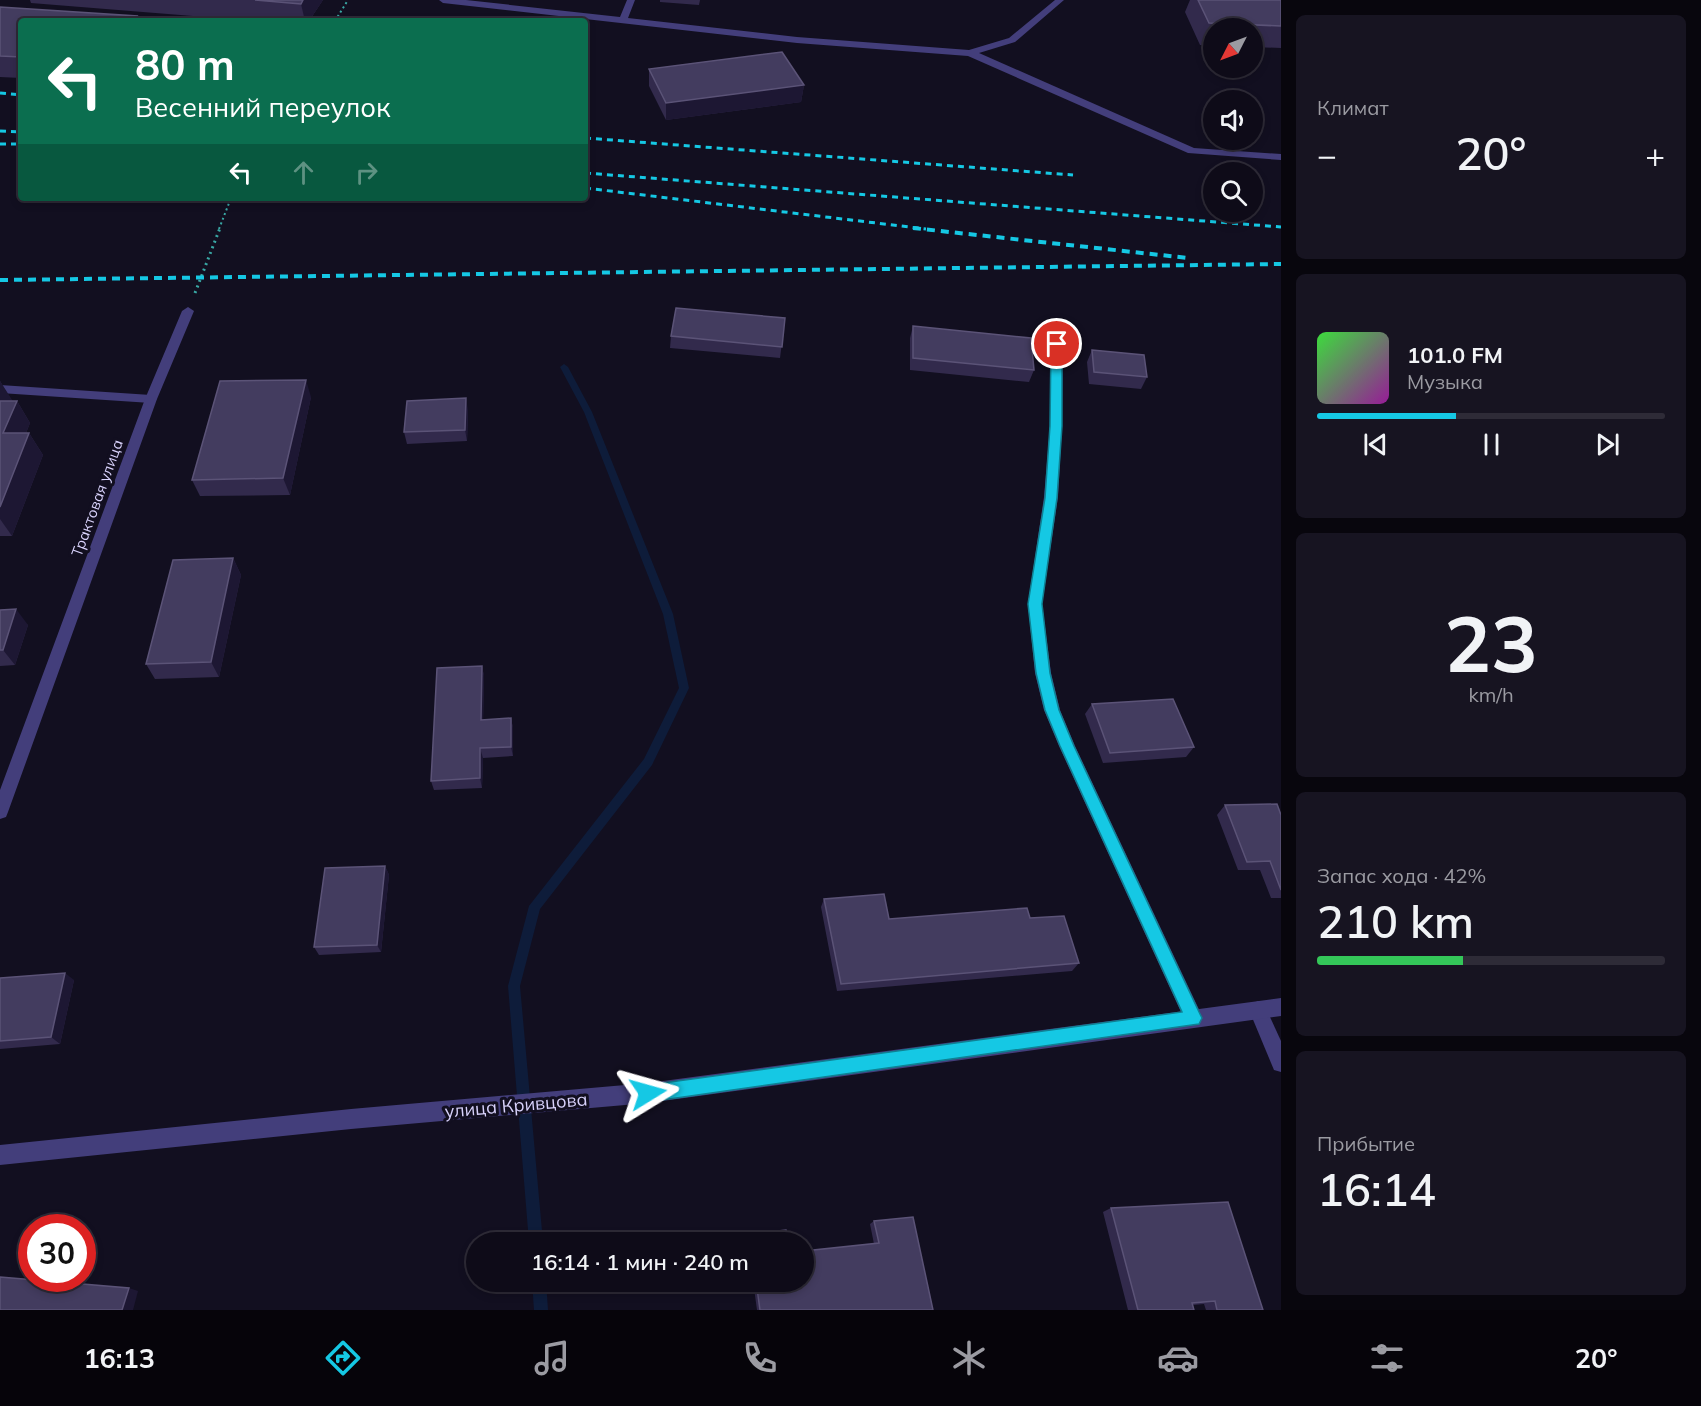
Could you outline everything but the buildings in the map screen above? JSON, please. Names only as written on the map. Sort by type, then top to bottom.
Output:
[{"type":"street","points":[[443,0],[796,40],[970,53],[1192,151],[1281,157]]},
{"type":"street","points":[[623,20],[631,0]]},
{"type":"street","points":[[970,53],[1012,40],[1060,0]]},
{"type":"street","name":"Трактовая улица","points":[[0,812],[151,399],[188,311]]},
{"type":"street","points":[[1057,344],[1056,426],[1051,498],[1035,604],[1043,673],[1052,710],[1067,746],[1194,1018]]},
{"type":"street","points":[[0,389],[151,399]]},
{"type":"street","name":"улица Кривцова","points":[[0,1155],[351,1119],[648,1093],[1281,1007]]},
{"type":"street","points":[[1258,1010],[1281,1063]]},
{"type":"path","points":[[336,18],[348,0]]},
{"type":"path","points":[[188,311],[230,201]]},
{"type":"waterway","points":[[535,1232],[514,986],[535,906],[648,762],[684,688],[668,614],[588,412],[564,367]]},
{"type":"waterway","points":[[540,1292],[541,1310]]},
{"type":"railway","points":[[0,93],[18,95]]},
{"type":"railway","points":[[0,131],[18,132]]},
{"type":"railway","points":[[588,138],[1073,175]]},
{"type":"railway","points":[[0,144],[18,144]]},
{"type":"railway","points":[[588,173],[1281,227]]},
{"type":"railway","points":[[588,188],[926,229]]},
{"type":"railway","points":[[913,228],[1188,258]]},
{"type":"railway","points":[[0,280],[1281,264]]},
{"type":"route","points":[[648,1093],[1194,1018],[1067,746],[1052,710],[1043,673],[1035,604],[1051,498],[1056,426],[1057,344]]}]
